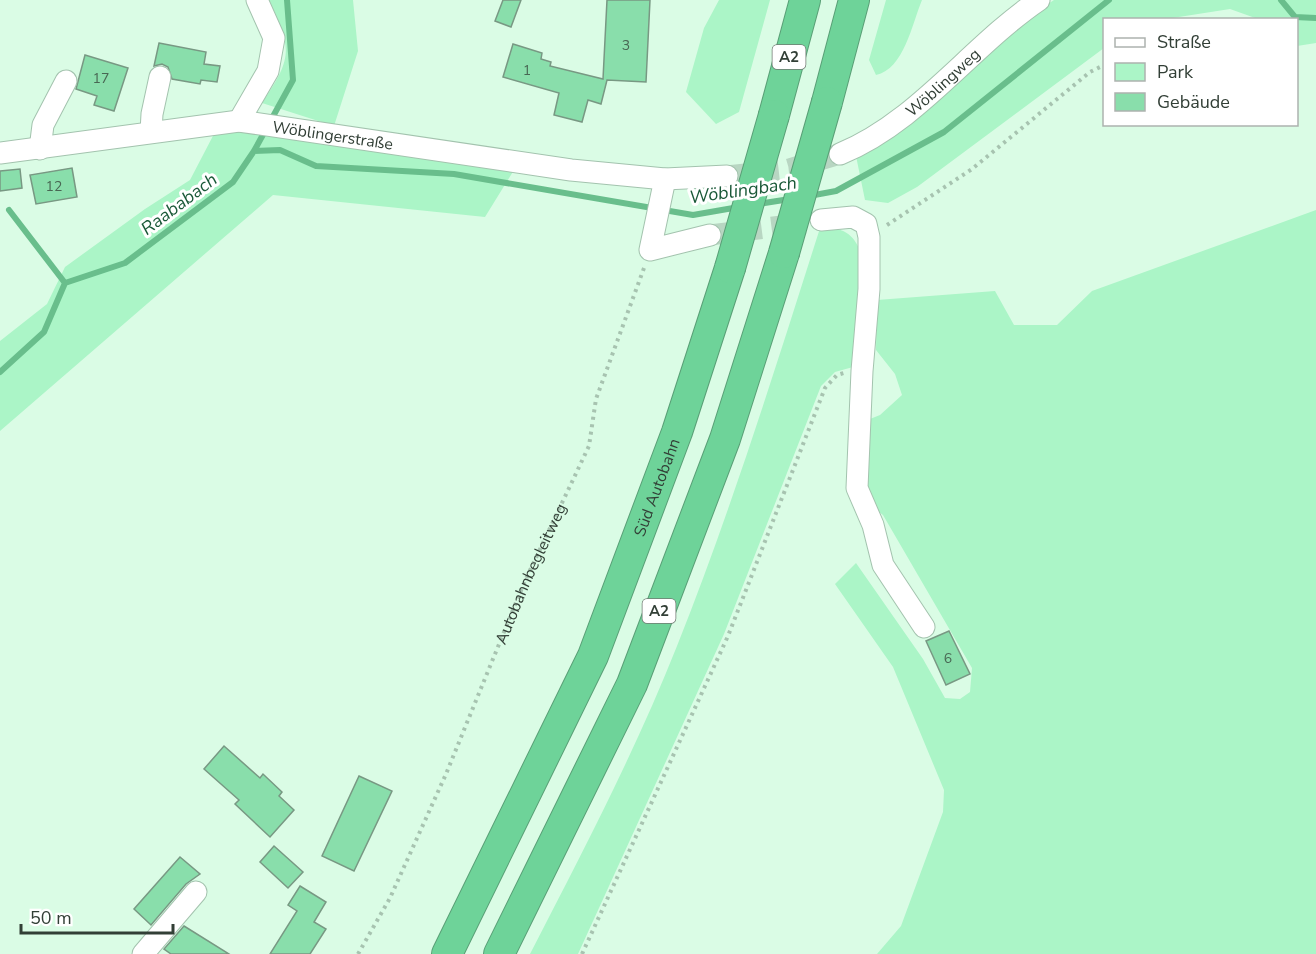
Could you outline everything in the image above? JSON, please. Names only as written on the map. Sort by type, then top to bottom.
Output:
[{"type":"highway","name":"Süd Autobahn","points":[[447,954],[593,656],[677,432],[730,268],[805,0]]},
{"type":"highway","name":"A2","points":[[499,954],[632,684],[725,439],[784,253],[854,0]]},
{"type":"street","points":[[247,122],[268,71],[274,38],[257,0]]},
{"type":"street","name":"Wöblingweg","points":[[840,154],[875,135],[908,112],[1013,9],[1039,0]]},
{"type":"street","points":[[151,132],[152,114],[160,77]]},
{"type":"street","points":[[40,149],[43,125],[66,81]]},
{"type":"street","name":"Wöblingerstraße","points":[[0,153],[151,132],[247,122],[664,183]]},
{"type":"street","points":[[710,235],[650,250],[664,183],[727,176]]},
{"type":"street","points":[[821,220],[853,217],[866,224],[869,237],[869,289],[862,371],[857,488],[873,525],[883,565],[924,627]]},
{"type":"street","points":[[143,954],[196,892]]},
{"type":"path","points":[[869,237],[972,169],[1090,72],[1103,66]]},
{"type":"path","name":"Autobahnbegleitweg","points":[[358,954],[390,898],[446,774],[524,583],[589,446],[596,399],[650,250]]},
{"type":"path","points":[[582,954],[728,636],[825,388],[837,375],[862,371]]},
{"type":"green space","points":[[269,0],[353,0],[358,51],[334,126],[262,103],[279,74],[286,53],[282,30]]},
{"type":"green space","points":[[719,0],[770,0],[739,112],[716,124],[686,92],[704,28]]},
{"type":"green space","points":[[886,0],[922,0],[900,55],[886,71],[876,75],[869,60]]},
{"type":"green space","points":[[1054,0],[1316,0],[1316,43],[1298,46],[1298,18],[1255,18],[1230,9],[1172,18],[1103,18],[1103,49],[917,187],[888,203],[865,200],[856,156],[1018,24]]},
{"type":"green space","points":[[243,128],[514,170],[485,217],[273,195],[0,431],[0,341],[47,304],[65,267],[145,209],[190,180],[215,132]]},
{"type":"green space","points":[[1316,210],[1316,954],[877,954],[901,926],[943,812],[944,790],[893,667],[835,584],[856,563],[923,659],[945,698],[960,699],[970,692],[972,668],[883,515],[866,502],[870,419],[880,415],[902,395],[895,374],[876,350],[877,300],[995,291],[1014,325],[1057,325],[1092,291]]},
{"type":"green space","points":[[821,225],[835,228],[851,236],[861,254],[853,367],[835,372],[821,386],[724,634],[578,954],[530,954],[626,763],[677,646],[735,489]]},
{"type":"building","points":[[503,0],[521,0],[511,27],[495,21]]},
{"type":"building","points":[[607,0],[650,0],[646,82],[607,80],[601,104],[588,100],[582,122],[554,115],[559,93],[503,77],[513,44],[542,53],[541,59],[551,62],[550,66],[603,79]]},
{"type":"building","points":[[159,43],[206,52],[204,64],[220,66],[217,82],[201,80],[200,84],[172,79],[168,67],[162,64],[154,66]]},
{"type":"building","points":[[85,55],[128,68],[114,111],[94,105],[97,96],[76,89]]},
{"type":"building","points":[[72,168],[77,197],[36,204],[30,175]]},
{"type":"building","points":[[20,169],[22,188],[0,191],[0,171]]},
{"type":"building","points":[[949,631],[970,674],[946,685],[926,641]]},
{"type":"building","points":[[224,746],[260,778],[263,774],[282,792],[279,796],[294,810],[270,837],[235,804],[239,800],[204,769]]},
{"type":"building","points":[[359,776],[392,791],[354,871],[322,856]]},
{"type":"building","points":[[274,846],[303,872],[288,888],[260,862]]},
{"type":"building","points":[[180,857],[200,874],[186,884],[151,925],[134,909]]},
{"type":"building","points":[[300,886],[326,902],[314,922],[326,929],[310,954],[270,954],[297,911],[288,905]]},
{"type":"building","points":[[184,926],[229,954],[171,954],[164,949]]},
{"type":"waterway","name":"Raababach","points":[[0,372],[44,332],[65,283],[125,263],[233,182],[254,151],[293,80],[287,0]]},
{"type":"waterway","name":"Wöblingbach","points":[[809,196],[836,191],[944,132],[1109,0]]},
{"type":"waterway","name":"Wöblingbach","points":[[1281,0],[1295,17],[1316,18]]},
{"type":"waterway","name":"Wöblingbach","points":[[254,151],[280,150],[316,166],[454,174],[693,215],[739,207]]},
{"type":"waterway","name":"Wöblingbach","points":[[758,204],[790,199]]},
{"type":"waterway","points":[[9,210],[65,283]]},
{"type":"tunnel","points":[[727,176],[789,169],[840,154]]},
{"type":"tunnel","points":[[710,235],[805,223]]}]
